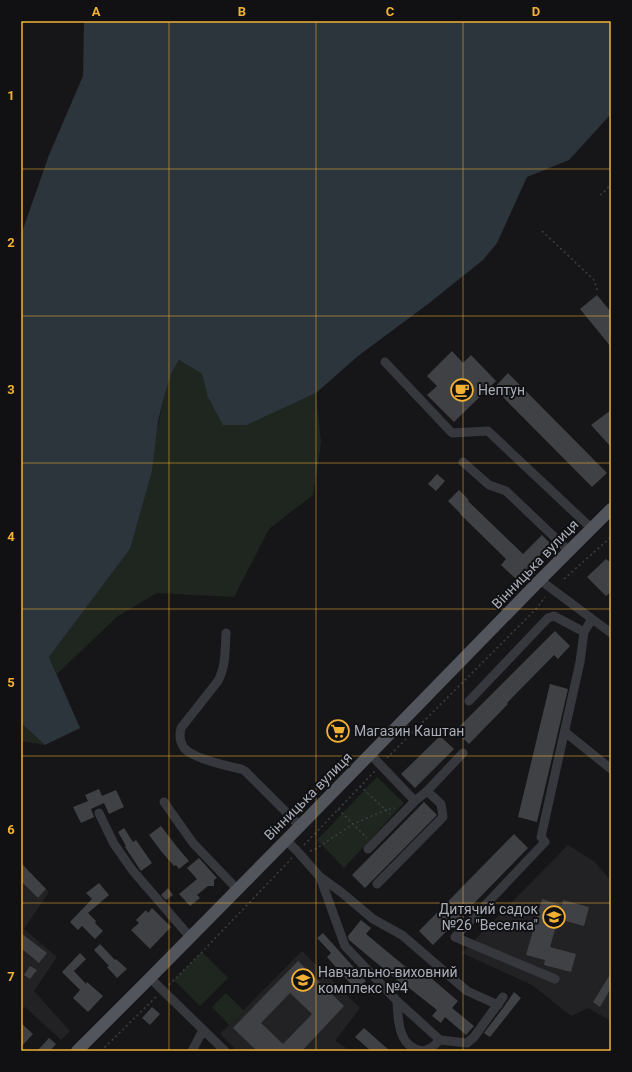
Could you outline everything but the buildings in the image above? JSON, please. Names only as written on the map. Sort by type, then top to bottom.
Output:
[{"type":"main road","name":"Вінницька вулиця","points":[[77,1051],[611,509]]},
{"type":"street","points":[[385,362],[452,433],[488,431],[591,528]]},
{"type":"street","points":[[463,462],[489,485],[506,491],[569,551]]},
{"type":"street","points":[[540,580],[611,633]]},
{"type":"street","points":[[469,701],[548,618],[554,616],[584,632]]},
{"type":"street","points":[[555,980],[455,937],[545,842],[541,837],[580,662],[584,632],[592,619]]},
{"type":"street","points":[[226,633],[224,668],[218,681],[181,728],[180,738],[182,745],[187,750],[206,760],[245,771],[300,826]]},
{"type":"street","points":[[565,732],[611,769]]},
{"type":"street","points":[[371,846],[463,753]]},
{"type":"street","points":[[370,754],[413,803]]},
{"type":"street","points":[[377,884],[443,817],[440,804],[427,791]]},
{"type":"street","points":[[164,802],[193,843],[237,889]]},
{"type":"street","points":[[99,813],[114,844],[133,871],[190,938]]},
{"type":"street","points":[[286,840],[320,877],[341,892],[373,919],[402,935],[467,991],[500,1001],[474,1037],[467,1043],[440,1040],[397,1001],[345,946],[320,877]]},
{"type":"street","points":[[150,978],[225,1051]]},
{"type":"street","points":[[397,1001],[399,1029],[405,1042],[415,1050],[423,1051],[431,1048],[440,1040]]},
{"type":"street","points":[[192,1051],[203,1030]]},
{"type":"path","points":[[600,195],[611,184]]},
{"type":"path","points":[[542,231],[594,280],[598,293]]},
{"type":"path","points":[[564,579],[611,537]]},
{"type":"path","points":[[101,1051],[202,952],[360,786],[537,608],[545,597]]},
{"type":"path","points":[[360,786],[397,820]]},
{"type":"path","points":[[298,852],[314,850],[353,824],[386,810],[413,803]]},
{"type":"path","points":[[338,809],[353,824],[371,846]]},
{"type":"shaded area","points":[[84,21],[611,21],[611,114],[569,160],[527,177],[497,243],[483,260],[428,304],[358,356],[316,393],[247,425],[223,425],[208,397],[202,374],[179,360],[172,372],[166,390],[158,421],[152,471],[130,549],[49,657],[80,728],[45,745],[21,723],[21,235],[49,155],[83,76]]},
{"type":"shaded area","points":[[179,360],[202,374],[247,425],[316,393],[321,443],[313,495],[269,529],[234,597],[157,593],[118,616],[57,674],[49,657],[130,549],[166,390],[172,372]]},
{"type":"shaded area","points":[[21,723],[45,745],[21,741]]},
{"type":"shaded area","points":[[377,777],[404,803],[344,868],[317,840]]},
{"type":"shaded area","name":"Дитячий садок №26 \"Веселка\"","points":[[568,845],[595,862],[611,881],[611,1021],[588,1008],[571,1016],[532,985],[462,953]]},
{"type":"shaded area","points":[[21,863],[49,892],[24,929],[57,957],[34,991],[70,1031],[61,1040],[25,1007],[21,1010]]},
{"type":"shaded area","name":"Навчально-виховний комплекс №4","points":[[302,951],[360,1008],[335,1041],[351,1051],[237,1051],[220,1034]]},
{"type":"shaded area","points":[[202,952],[228,978],[200,1006],[174,980]]},
{"type":"shaded area","points":[[226,993],[244,1011],[229,1025],[212,1007]]},
{"type":"place","name":"Нептун","points":[[462,390]]},
{"type":"place","name":"Магазин Каштан","points":[[338,731]]},
{"type":"place","name":"Дитячий садок №26 \"Веселка\"","points":[[554,917]]},
{"type":"place","name":"Навчально-виховний комплекс №4","points":[[303,980]]}]
